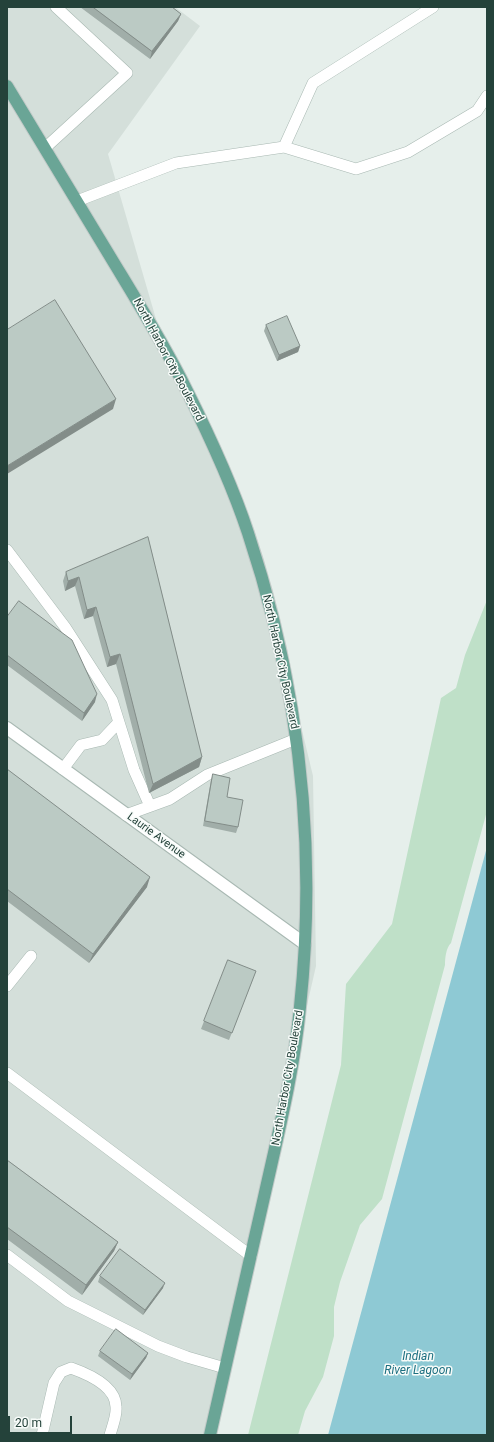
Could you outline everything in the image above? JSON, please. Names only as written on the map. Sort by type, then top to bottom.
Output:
[{"type":"main road","name":"North Harbor City Boulevard","points":[[7,86],[144,312],[185,386],[219,459],[248,532],[272,616],[291,702],[302,781],[307,860],[305,944],[300,1009],[291,1072],[210,1435]]},
{"type":"street","name":"Laurie Avenue","points":[[7,728],[305,944]]},
{"type":"lane","points":[[45,148],[127,73],[56,7]]},
{"type":"lane","points":[[284,147],[314,83],[433,7]]},
{"type":"lane","points":[[77,201],[176,163],[284,147],[356,169],[408,152],[477,111],[487,96]]},
{"type":"lane","points":[[7,550],[65,627],[112,700],[134,770],[150,806]]},
{"type":"lane","points":[[63,769],[81,745],[102,740],[119,722]]},
{"type":"lane","points":[[126,815],[170,799],[208,775],[296,739]]},
{"type":"lane","points":[[7,986],[31,956]]},
{"type":"lane","points":[[7,1073],[251,1256]]},
{"type":"lane","points":[[7,1255],[68,1301],[158,1346],[187,1357],[225,1368]]},
{"type":"lane","points":[[42,1435],[54,1383],[61,1372],[71,1368],[85,1373],[114,1395],[117,1408],[110,1435]]},
{"type":"shaded area","points":[[7,7],[175,7],[200,26],[108,154],[165,350],[256,538],[313,776],[316,966],[209,1435],[7,1435]]},
{"type":"green space","points":[[487,600],[487,811],[451,943],[447,950],[445,965],[382,1199],[360,1225],[340,1282],[334,1307],[334,1336],[323,1377],[305,1411],[298,1435],[248,1435],[341,1065],[346,984],[392,924],[441,698],[456,688],[465,655]]},
{"type":"water","name":"Indian River Lagoon","points":[[487,847],[487,1435],[328,1435]]},
{"type":"building","points":[[93,7],[172,7],[181,14],[152,51]]},
{"type":"building","points":[[55,300],[116,399],[7,466],[7,330]]},
{"type":"building","points":[[287,316],[300,346],[279,355],[266,325]]},
{"type":"building","points":[[148,537],[202,757],[153,784],[120,654],[110,657],[96,607],[87,610],[79,577],[68,581],[66,572]]},
{"type":"building","points":[[19,601],[72,640],[97,694],[84,713],[7,655],[7,617]]},
{"type":"building","points":[[7,769],[150,877],[93,954],[7,889]]},
{"type":"building","points":[[213,774],[230,778],[227,797],[243,800],[238,827],[205,821]]},
{"type":"building","points":[[228,960],[256,971],[232,1033],[204,1021]]},
{"type":"building","points":[[7,1160],[118,1242],[86,1285],[7,1227]]},
{"type":"building","points":[[120,1249],[165,1283],[145,1310],[100,1276]]},
{"type":"building","points":[[116,1329],[148,1353],[132,1374],[100,1351]]}]
